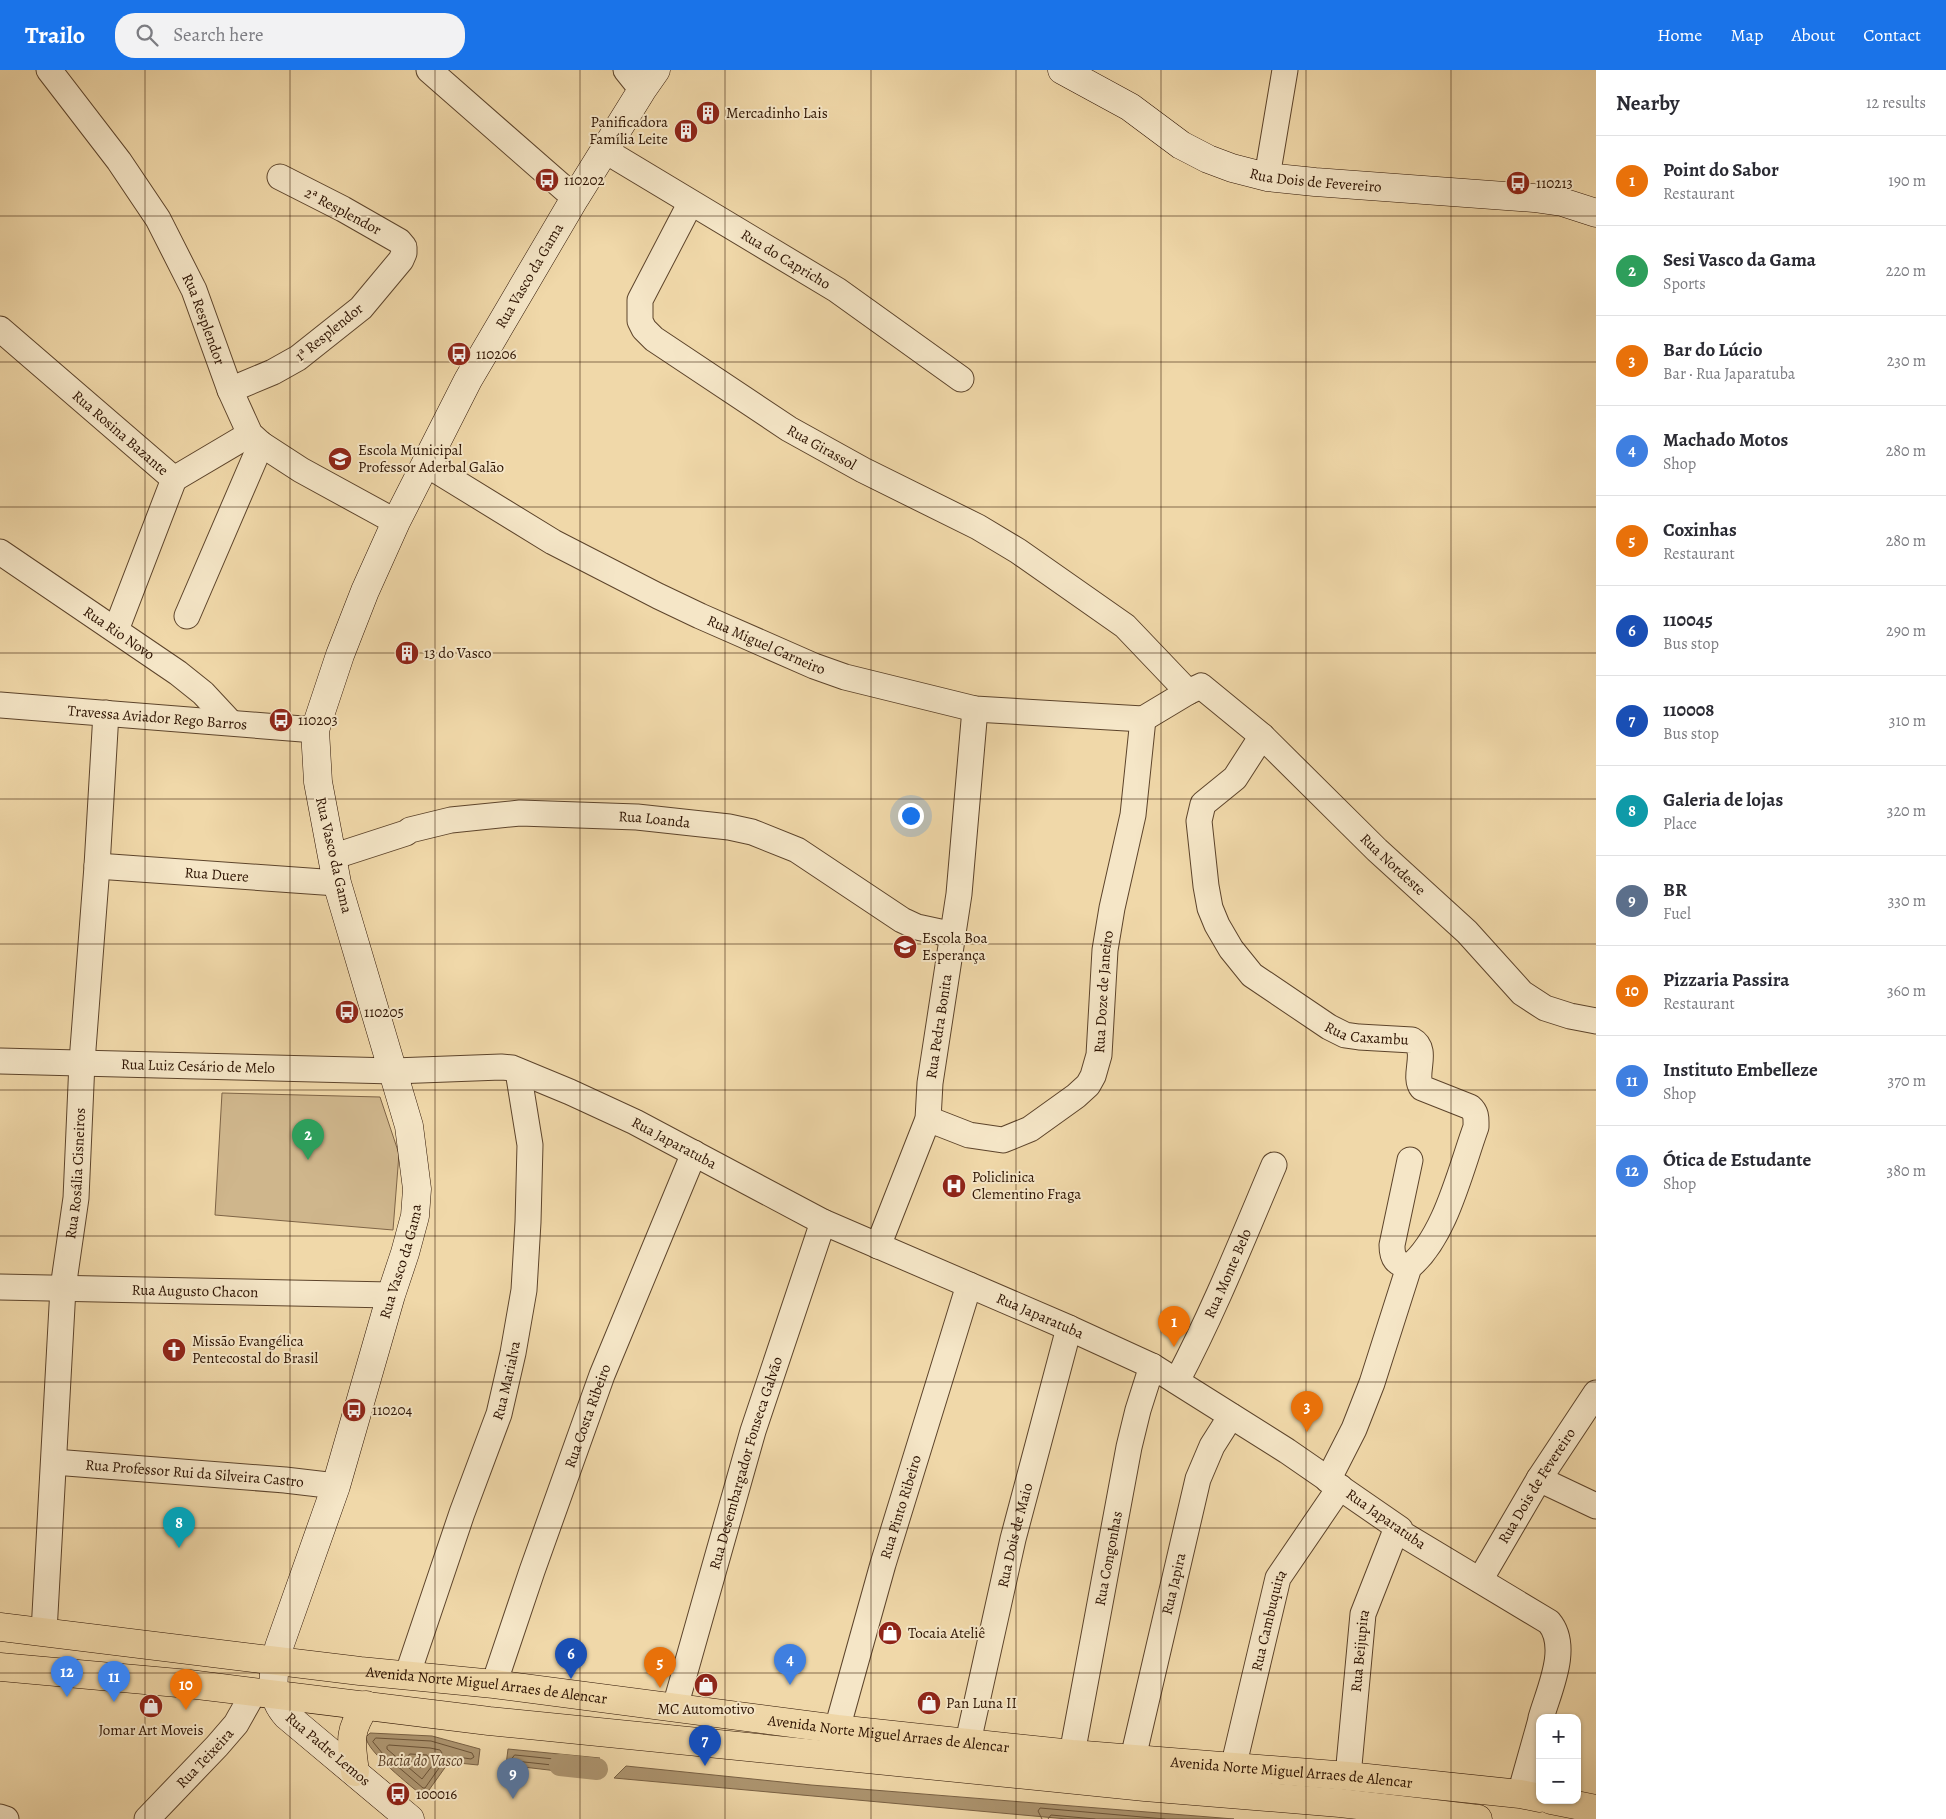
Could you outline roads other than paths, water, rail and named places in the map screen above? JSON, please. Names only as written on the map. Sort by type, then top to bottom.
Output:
[{"type":"main road","name":"Rua Dois de Fevereiro","points":[[1062,70],[1130,107],[1190,150],[1232,168],[1267,177],[1316,182],[1534,198],[1562,202],[1596,212]]},
{"type":"main road","name":"Rua Vasco da Gama","points":[[263,1693],[276,1661],[279,1647],[336,1486],[405,1253],[415,1216],[417,1189],[409,1126],[337,883],[318,782],[315,730],[340,654],[365,591],[396,522],[468,380],[604,150],[641,77]]},
{"type":"main road","name":"Avenida Norte Miguel Arraes de Alencar","points":[[0,1627],[276,1661],[494,1684],[837,1729],[1072,1754],[1348,1776],[1530,1796]]},
{"type":"main road","name":"Avenida Norte Miguel Arraes de Alencar","points":[[0,1667],[189,1684],[518,1724],[1145,1787],[1340,1803],[1478,1819]]},
{"type":"main road","name":"Rua Padre Lemos","points":[[263,1693],[287,1716],[410,1819]]},
{"type":"main road","points":[[355,1772],[352,1735],[357,1718],[366,1705]]},
{"type":"main road","points":[[1571,1804],[1596,1809]]},
{"type":"street","name":"Rua Resplendor","points":[[49,70],[119,161],[158,219],[194,290],[230,390],[256,439]]},
{"type":"street","points":[[428,70],[574,198]]},
{"type":"street","points":[[1267,177],[1285,70]]},
{"type":"street","name":"Rua do Capricho","points":[[604,150],[690,204],[838,290],[961,379]]},
{"type":"street","name":"2ª Resplendor","points":[[280,177],[399,240],[404,247]]},
{"type":"street","name":"Rua Girassol","points":[[690,204],[640,300],[640,321],[644,329],[654,339],[789,429],[864,470],[978,527],[1018,551],[1125,626],[1194,689]]},
{"type":"street","name":"1ª Resplendor","points":[[230,390],[273,372],[298,358],[361,308],[401,260],[404,247]]},
{"type":"street","name":"Rua Rosina Bazante","points":[[0,329],[174,479],[256,439]]},
{"type":"street","points":[[187,616],[256,439],[301,470],[396,522]]},
{"type":"street","name":"Rua Miguel Carneiro","points":[[426,464],[553,542],[700,616],[845,678],[975,709],[1143,719]]},
{"type":"street","points":[[116,630],[174,479]]},
{"type":"street","name":"Rua Rio Novo","points":[[0,552],[178,673],[203,693],[230,722]]},
{"type":"street","points":[[1143,719],[1194,689]]},
{"type":"street","name":"Rua Nordeste","points":[[1194,689],[1262,736],[1377,850],[1467,932],[1522,993],[1545,1008],[1570,1016],[1596,1021]]},
{"type":"street","name":"Travessa Aviador Rego Barros","points":[[0,705],[315,730]]},
{"type":"street","name":"Rua Pedra Bonita","points":[[878,1246],[928,1119],[930,1083],[954,935],[975,709]]},
{"type":"street","name":"Rua Rosália Cisneiros","points":[[44,1632],[64,1288],[76,1198],[82,1062],[97,866],[106,713]]},
{"type":"street","name":"Rua Doze de Janeiro","points":[[928,1119],[969,1135],[1003,1140],[1016,1136],[1038,1124],[1088,1086],[1099,1055],[1105,950],[1112,908],[1133,815],[1143,719]]},
{"type":"street","name":"Rua Caxambu","points":[[1262,736],[1235,778],[1203,804],[1199,821],[1206,886],[1210,908],[1217,925],[1231,949],[1252,975],[1329,1027],[1345,1035],[1404,1039],[1416,1042],[1420,1053],[1419,1080],[1422,1088],[1470,1107],[1475,1111],[1476,1127],[1440,1226],[1427,1249],[1409,1267],[1372,1383],[1334,1484]]},
{"type":"street","name":"Rua Loanda","points":[[332,857],[406,833],[410,830],[451,820],[520,813],[637,818],[702,824],[752,832],[771,838],[797,850],[917,928],[954,935]]},
{"type":"street","name":"Rua Duere","points":[[97,866],[337,883]]},
{"type":"street","name":"Rua Luiz Cesário de Melo","points":[[0,1061],[394,1071]]},
{"type":"street","name":"Rua Japaratuba","points":[[394,1071],[512,1068],[595,1103],[823,1222],[1069,1328],[1152,1366],[1231,1416],[1400,1529],[1396,1530],[1549,1622],[1556,1630],[1558,1658],[1542,1714]]},
{"type":"street","name":"Rua Marialva","points":[[407,1676],[462,1513],[499,1414],[513,1353],[524,1290],[530,1154],[527,1119],[518,1071]]},
{"type":"street","name":"Rua Costa Ribeiro","points":[[494,1684],[602,1375],[694,1153]]},
{"type":"street","points":[[1409,1267],[1395,1261],[1392,1256],[1392,1245],[1410,1160]]},
{"type":"street","name":"Rua Monte Belo","points":[[1177,1381],[1216,1302],[1274,1165]]},
{"type":"street","name":"Rua Desembargador Fonseca Galvão","points":[[675,1707],[753,1431],[823,1222]]},
{"type":"street","name":"Rua Pinto Ribeiro","points":[[837,1729],[883,1564],[968,1285]]},
{"type":"street","name":"Rua Augusto Chacon","points":[[0,1287],[391,1295]]},
{"type":"street","name":"Rua Dois de Maio","points":[[968,1742],[1013,1539],[1069,1328]]},
{"type":"street","name":"Rua Congonhas","points":[[1072,1754],[1129,1447],[1152,1366]]},
{"type":"street","name":"Rua Dois de Fevereiro","points":[[1480,1580],[1539,1479],[1596,1393]]},
{"type":"street","name":"Rua Japira","points":[[1133,1758],[1198,1479],[1212,1446],[1231,1416]]},
{"type":"street","name":"Rua Professor Rui da Silveira Castro","points":[[54,1462],[285,1480],[336,1486]]},
{"type":"street","points":[[1539,1479],[1596,1506]]},
{"type":"street","name":"Rua Cambuquira","points":[[1233,1768],[1278,1578],[1334,1484]]},
{"type":"street","name":"Rua Beijupira","points":[[1348,1776],[1363,1614],[1396,1530]]},
{"type":"street","name":"Rua Teixeira","points":[[147,1819],[263,1693]]},
{"type":"street","points":[[1530,1796],[1536,1752]]},
{"type":"street","points":[[0,1817],[6,1819]]},
{"type":"water","name":"Bacia do Vasco","points":[[370,1733],[432,1736],[480,1749],[478,1765],[449,1762],[424,1797],[373,1751],[366,1737]]},
{"type":"water","points":[[508,1749],[600,1758],[583,1774],[506,1765]]},
{"type":"water","points":[[626,1766],[811,1785],[1234,1819],[1067,1819],[614,1778]]},
{"type":"waterway","points":[[560,1765],[597,1769]]},
{"type":"place","name":"Mercadinho Lais","points":[[708,113]]},
{"type":"place","name":"Panificadora Família Leite","points":[[686,131]]},
{"type":"place","name":"110202","points":[[547,180]]},
{"type":"place","name":"110213","points":[[1518,183]]},
{"type":"place","name":"110206","points":[[459,354]]},
{"type":"place","name":"Escola Municipal Professor Aderbal Galão","points":[[340,459]]},
{"type":"place","name":"13 do Vasco","points":[[407,653]]},
{"type":"place","name":"110203","points":[[281,720]]},
{"type":"place","name":"Escola Boa Esperança","points":[[905,947]]},
{"type":"place","name":"110205","points":[[347,1012]]},
{"type":"place","name":"Sesi Vasco da Gama","points":[[308,1160]]},
{"type":"place","name":"Policlinica Clementino Fraga","points":[[954,1186]]},
{"type":"place","name":"Point do Sabor","points":[[1174,1347]]},
{"type":"place","name":"Missão Evangélica Pentecostal do Brasil","points":[[174,1350]]},
{"type":"place","name":"110204","points":[[354,1410]]},
{"type":"place","name":"Bar do Lúcio","points":[[1307,1432]]},
{"type":"place","name":"Galeria de lojas","points":[[179,1548]]},
{"type":"place","name":"Tocaia Ateliê","points":[[890,1633]]},
{"type":"place","name":"110045","points":[[571,1679]]},
{"type":"place","name":"MC Automotivo","points":[[706,1685]]},
{"type":"place","name":"Machado Motos","points":[[790,1685]]},
{"type":"place","name":"Coxinhas","points":[[660,1688]]},
{"type":"place","name":"Ótica de Estudante","points":[[67,1697]]},
{"type":"place","name":"Instituto Embelleze","points":[[114,1702]]},
{"type":"place","name":"Pan Luna II","points":[[929,1703]]},
{"type":"place","name":"Jomar Art Moveis","points":[[151,1706]]},
{"type":"place","name":"Pizzaria Passira","points":[[186,1710]]},
{"type":"place","name":"110008","points":[[705,1766]]},
{"type":"place","name":"100016","points":[[398,1794]]},
{"type":"place","name":"BR","points":[[513,1799]]}]
